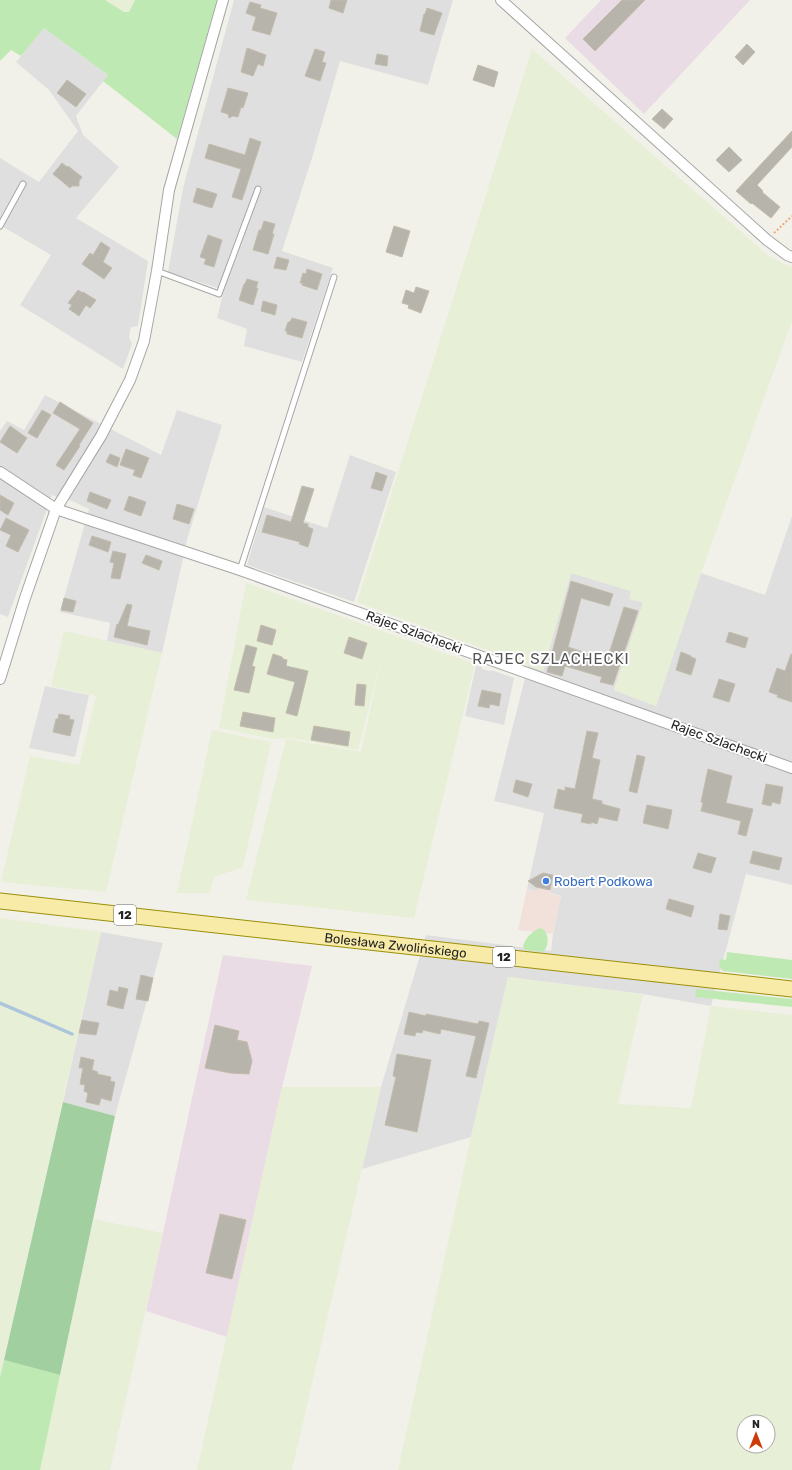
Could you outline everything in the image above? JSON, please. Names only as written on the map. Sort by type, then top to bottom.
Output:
[{"type":"main road","name":"Bolesława Zwolińskiego","points":[[0,902],[792,989]]},
{"type":"street","points":[[0,679],[25,598],[56,509],[101,436],[130,380],[144,341],[169,190],[223,0]]},
{"type":"street","points":[[501,0],[767,240],[792,257]]},
{"type":"street","name":"Rajec Szlachecki","points":[[0,472],[56,509],[240,570],[792,768]]},
{"type":"lane","points":[[0,226],[23,184]]},
{"type":"lane","points":[[156,271],[219,294],[258,189]]},
{"type":"lane","points":[[240,570],[334,277]]},
{"type":"path","points":[[767,240],[792,216]]},
{"type":"shaded area","points":[[234,0],[453,0],[428,85],[340,61],[312,158],[282,251],[333,268],[302,362],[244,346],[247,329],[217,318],[224,290],[168,272],[183,188]]},
{"type":"shaded area","points":[[601,0],[750,0],[644,114],[565,38]]},
{"type":"shaded area","points":[[44,28],[108,75],[76,116],[83,135],[119,167],[76,218],[148,261],[138,326],[131,327],[129,337],[132,344],[123,369],[20,305],[51,255],[0,225],[0,158],[39,182],[78,131],[49,90],[16,62]]},
{"type":"shaded area","points":[[45,395],[161,455],[177,410],[222,425],[187,540],[162,653],[107,641],[110,623],[60,612],[89,509],[72,501],[52,495],[8,617],[0,614],[0,431],[7,421],[24,430]]},
{"type":"shaded area","points":[[350,455],[396,472],[354,602],[247,565],[264,507],[327,528]]},
{"type":"shaded area","points":[[792,516],[792,885],[746,874],[711,1006],[643,994],[508,977],[471,1137],[362,1169],[381,1087],[426,935],[551,951],[561,896],[550,893],[553,875],[542,873],[538,891],[527,889],[544,813],[494,801],[528,666],[543,671],[571,573],[631,591],[643,603],[614,690],[656,706],[701,573],[765,595]]},
{"type":"shaded area","points":[[476,665],[482,667],[482,669],[491,670],[514,678],[504,725],[465,716]]},
{"type":"shaded area","points":[[45,686],[89,695],[75,757],[29,748]]},
{"type":"shaded area","points":[[539,887],[550,890],[550,894],[561,896],[553,934],[518,930],[527,889],[538,891]]},
{"type":"shaded area","points":[[101,932],[163,943],[115,1116],[63,1102]]},
{"type":"shaded area","points":[[223,955],[312,966],[282,1087],[227,1337],[146,1311]]},
{"type":"green space","points":[[0,0],[105,0],[124,12],[129,12],[135,0],[217,0],[177,139],[103,81],[108,75],[44,28],[21,56],[11,50],[0,61]]},
{"type":"green space","points":[[105,0],[135,0],[129,12],[124,12]]},
{"type":"green space","points":[[532,49],[769,256],[792,268],[792,321],[701,573],[656,706],[614,690],[643,603],[629,599],[631,591],[571,573],[543,671],[357,602]]},
{"type":"green space","points":[[246,583],[475,664],[414,918],[246,900],[286,739],[361,752],[383,652],[358,750],[290,738],[273,739],[219,728]]},
{"type":"green space","points":[[64,631],[162,653],[106,892],[1,882],[30,756],[79,765],[96,696],[51,686]]},
{"type":"green space","points":[[212,730],[271,742],[243,867],[214,877],[210,893],[177,893]]},
{"type":"green space","points":[[0,918],[101,932],[0,1377]]},
{"type":"green space","points":[[541,928],[546,933],[548,939],[547,946],[543,952],[525,950],[523,946],[528,937]]},
{"type":"green space","points":[[727,952],[792,960],[792,979],[723,971],[719,966],[720,959],[726,960]]},
{"type":"green space","points":[[508,977],[643,994],[618,1104],[691,1108],[711,1006],[792,1015],[792,1470],[398,1470],[471,1137]]},
{"type":"green space","points":[[696,989],[792,999],[792,1007],[695,997]]},
{"type":"green space","points":[[282,1087],[381,1087],[292,1470],[197,1470]]},
{"type":"green space","points":[[63,1102],[115,1116],[60,1375],[4,1360]]},
{"type":"green space","points":[[93,1219],[163,1233],[110,1470],[40,1470]]},
{"type":"green space","points":[[4,1360],[60,1375],[40,1470],[0,1470],[0,1377]]},
{"type":"building","points":[[331,0],[347,0],[343,13],[329,8]]},
{"type":"building","points":[[622,0],[645,0],[595,51],[583,39]]},
{"type":"building","points":[[250,2],[261,5],[260,8],[277,13],[270,35],[252,30],[256,17],[246,13]]},
{"type":"building","points":[[427,8],[442,13],[434,35],[420,31]]},
{"type":"building","points":[[747,44],[755,52],[743,65],[735,57]]},
{"type":"building","points":[[247,48],[266,55],[263,66],[258,64],[253,76],[241,72]]},
{"type":"building","points":[[315,49],[325,52],[322,62],[326,63],[320,81],[305,76]]},
{"type":"building","points":[[377,54],[388,56],[387,66],[375,64]]},
{"type":"building","points":[[478,65],[498,72],[494,87],[473,80]]},
{"type":"building","points":[[67,80],[86,94],[76,107],[57,93]]},
{"type":"building","points":[[228,88],[248,93],[238,117],[233,116],[229,118],[228,114],[221,112]]},
{"type":"building","points":[[662,109],[673,119],[664,129],[652,119]]},
{"type":"building","points":[[792,131],[792,147],[757,185],[763,191],[762,192],[780,207],[771,218],[736,191]]},
{"type":"building","points":[[250,138],[261,142],[242,200],[232,197],[241,169],[205,158],[209,144],[245,155]]},
{"type":"building","points":[[729,147],[742,160],[729,172],[716,160]]},
{"type":"building","points":[[62,163],[82,177],[79,181],[79,186],[72,186],[70,188],[53,174]]},
{"type":"building","points":[[197,188],[217,194],[212,208],[193,202]]},
{"type":"building","points":[[264,221],[275,224],[272,234],[274,234],[268,254],[253,250],[259,230],[261,230]]},
{"type":"building","points":[[394,226],[410,231],[402,257],[386,252]]},
{"type":"building","points":[[208,235],[222,240],[214,267],[204,264],[206,259],[200,257]]},
{"type":"building","points":[[101,242],[110,248],[103,262],[112,268],[104,279],[82,264],[90,253],[93,255]]},
{"type":"building","points":[[277,257],[289,260],[286,270],[274,268]]},
{"type":"building","points":[[307,269],[322,274],[317,290],[300,283],[303,273],[306,274]]},
{"type":"building","points":[[247,279],[258,282],[256,288],[258,288],[253,305],[239,300]]},
{"type":"building","points":[[416,287],[429,291],[421,313],[408,308],[409,305],[402,303],[406,290],[414,293]]},
{"type":"building","points":[[78,290],[96,300],[90,308],[86,305],[79,316],[69,309],[72,305],[68,303]]},
{"type":"building","points":[[263,301],[277,305],[275,315],[261,311]]},
{"type":"building","points":[[292,318],[307,322],[302,338],[287,334],[287,331],[285,331],[288,322],[290,322]]},
{"type":"building","points":[[60,402],[93,423],[64,470],[56,465],[80,429],[53,413]]},
{"type":"building","points":[[42,410],[51,415],[37,438],[28,433]]},
{"type":"building","points":[[10,426],[27,438],[17,453],[0,442]]},
{"type":"building","points":[[126,449],[149,458],[141,478],[133,475],[135,470],[120,465]]},
{"type":"building","points":[[110,454],[120,458],[117,467],[106,462]]},
{"type":"building","points":[[376,472],[387,476],[382,491],[371,488]]},
{"type":"building","points":[[302,486],[314,489],[303,523],[308,524],[308,527],[313,529],[308,547],[299,544],[300,542],[262,532],[267,515],[291,522]]},
{"type":"building","points":[[90,492],[111,500],[107,509],[87,501]]},
{"type":"building","points":[[0,495],[14,503],[8,515],[0,510]]},
{"type":"building","points":[[129,496],[146,502],[141,516],[124,510]]},
{"type":"building","points":[[177,504],[194,509],[189,524],[173,519]]},
{"type":"building","points":[[6,518],[29,530],[18,552],[6,546],[11,535],[0,530]]},
{"type":"building","points":[[92,536],[111,542],[108,552],[89,545]]},
{"type":"building","points":[[113,551],[126,554],[120,579],[111,578],[114,563],[110,562]]},
{"type":"building","points":[[146,555],[162,561],[159,570],[142,563]]},
{"type":"building","points":[[571,581],[613,594],[609,606],[581,598],[568,647],[607,660],[624,607],[638,611],[613,685],[600,682],[602,677],[565,666],[562,676],[547,672]]},
{"type":"building","points":[[64,598],[76,601],[73,612],[61,610]]},
{"type":"building","points":[[127,604],[132,605],[127,626],[150,631],[147,645],[114,637],[117,624],[118,625]]},
{"type":"building","points":[[261,625],[276,630],[272,645],[257,641]]},
{"type":"building","points":[[729,632],[748,638],[745,648],[726,642]]},
{"type":"building","points":[[349,637],[367,643],[362,659],[344,653]]},
{"type":"building","points":[[246,645],[257,648],[252,666],[255,667],[249,693],[234,690]]},
{"type":"building","points":[[681,652],[696,659],[691,675],[676,670]]},
{"type":"building","points":[[273,654],[287,660],[286,666],[308,671],[297,716],[286,713],[295,682],[267,674]]},
{"type":"building","points":[[791,654],[792,702],[777,697],[778,695],[769,692],[777,668],[785,671]]},
{"type":"building","points":[[719,679],[735,684],[729,702],[713,697]]},
{"type":"building","points":[[357,684],[366,685],[364,706],[355,705]]},
{"type":"building","points":[[482,690],[501,694],[499,706],[490,704],[489,708],[478,706]]},
{"type":"building","points":[[243,712],[275,718],[273,732],[240,726]]},
{"type":"building","points":[[59,714],[70,716],[69,719],[74,720],[70,736],[53,732],[56,719],[58,719]]},
{"type":"building","points":[[314,726],[350,732],[348,746],[311,740]]},
{"type":"building","points":[[587,731],[598,733],[592,758],[600,760],[592,799],[602,801],[602,804],[620,809],[617,821],[599,817],[597,824],[591,822],[591,824],[581,822],[583,814],[554,808],[558,789],[565,791],[565,787],[575,789]]},
{"type":"building","points":[[637,755],[645,757],[637,793],[629,791]]},
{"type":"building","points":[[708,769],[732,776],[726,803],[753,809],[746,836],[738,834],[741,821],[701,811],[703,803],[701,802]]},
{"type":"building","points":[[516,780],[532,784],[528,797],[513,792]]},
{"type":"building","points":[[766,784],[783,787],[780,804],[772,802],[771,806],[762,804]]},
{"type":"building","points":[[647,805],[672,810],[668,829],[643,823]]},
{"type":"building","points":[[753,851],[782,858],[779,870],[750,863]]},
{"type":"building","points":[[698,853],[716,858],[711,873],[693,868]]},
{"type":"building","name":"Robert Podkowa","points":[[543,873],[553,875],[550,890],[536,887],[528,881]]},
{"type":"building","points":[[669,899],[694,906],[691,917],[666,909]]},
{"type":"building","points":[[720,914],[730,916],[727,930],[718,929]]},
{"type":"building","points":[[141,975],[153,978],[148,1001],[136,999]]},
{"type":"building","points":[[119,987],[128,989],[123,1009],[107,1005],[110,990],[118,992]]},
{"type":"building","points":[[409,1012],[478,1024],[479,1021],[489,1023],[476,1078],[466,1076],[476,1036],[441,1029],[440,1034],[423,1030],[422,1033],[416,1032],[415,1036],[404,1034]]},
{"type":"building","points":[[82,1020],[99,1023],[96,1035],[79,1033]]},
{"type":"building","points":[[215,1025],[239,1031],[237,1040],[247,1042],[252,1061],[249,1074],[230,1073],[205,1068]]},
{"type":"building","points":[[397,1054],[431,1060],[417,1132],[385,1125],[396,1077],[393,1076]]},
{"type":"building","points":[[81,1057],[94,1060],[92,1070],[98,1072],[97,1074],[111,1077],[110,1081],[115,1082],[111,1101],[101,1098],[99,1105],[86,1102],[88,1093],[84,1091],[85,1085],[80,1084],[83,1068],[79,1068]]},
{"type":"building","points":[[220,1214],[246,1220],[232,1279],[206,1273]]},
{"type":"waterway","points":[[0,1003],[72,1034]]},
{"type":"place","name":"Robert Podkowa","points":[[546,881]]},
{"type":"district","name":"RAJEC SZLACHECKI","points":[[551,659]]}]
